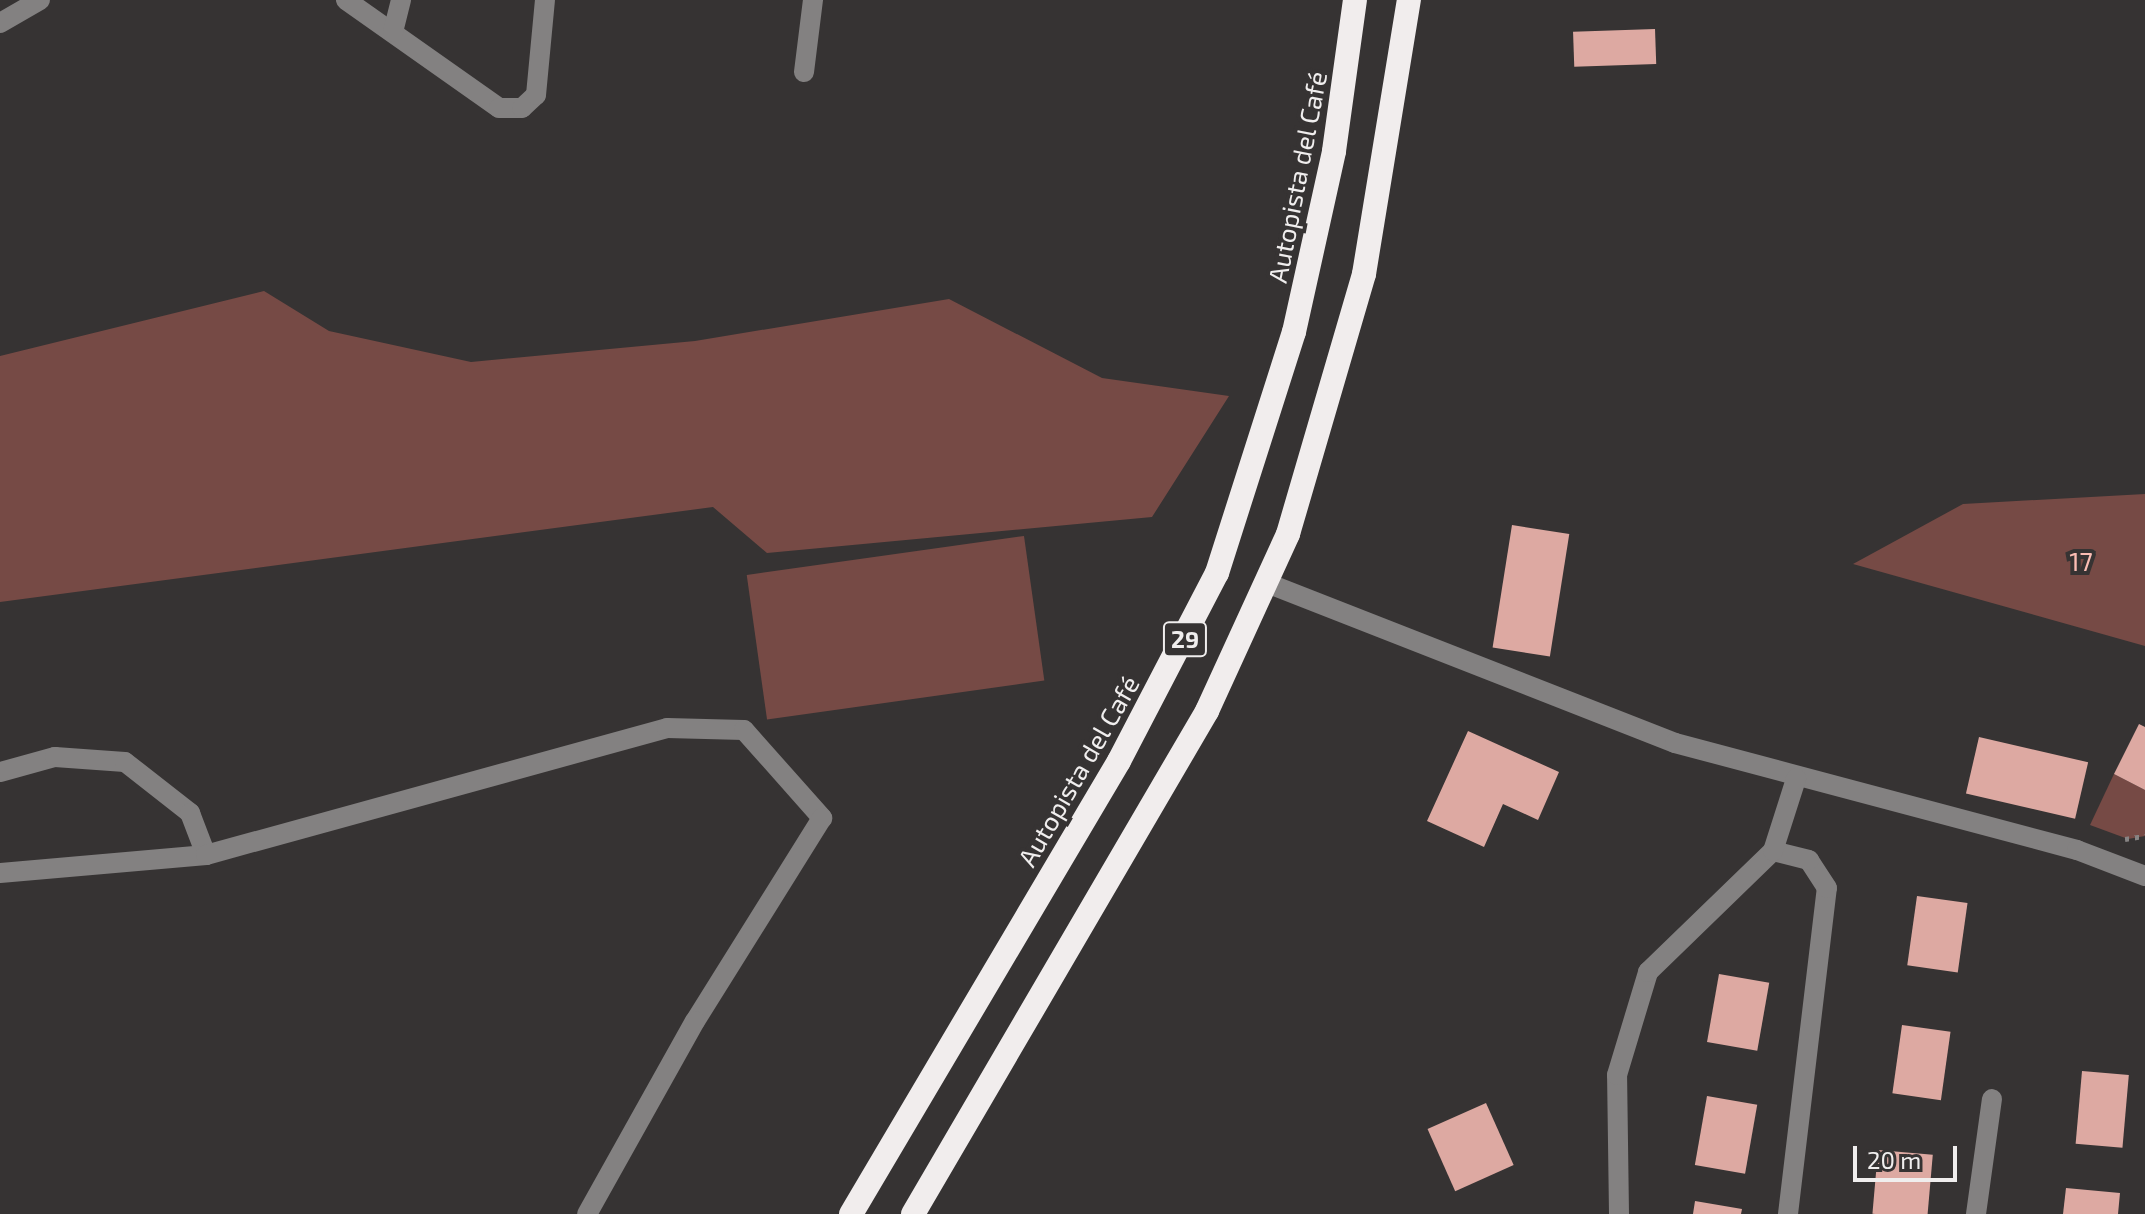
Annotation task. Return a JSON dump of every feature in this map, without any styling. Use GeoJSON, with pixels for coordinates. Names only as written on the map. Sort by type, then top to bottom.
{"type":"FeatureCollection","features":[{"type":"Feature","properties":{"kind":"highway","name":"Autopista del Café"},"geometry":{"type":"LineString","coordinates":[[851,1214],[1119,761],[1217,573],[1294,332],[1334,151],[1355,0]]}},
{"type":"Feature","properties":{"kind":"highway","name":"29"},"geometry":{"type":"LineString","coordinates":[[913,1214],[1207,711],[1267,583],[1308,475],[1364,274],[1409,0]]}},
{"type":"Feature","properties":{"kind":"street"},"geometry":{"type":"LineString","coordinates":[[0,23],[40,0]]}},
{"type":"Feature","properties":{"kind":"street"},"geometry":{"type":"LineString","coordinates":[[346,0],[499,108],[522,108],[541,75],[545,0]]}},
{"type":"Feature","properties":{"kind":"street"},"geometry":{"type":"LineString","coordinates":[[393,32],[401,0]]}},
{"type":"Feature","properties":{"kind":"street"},"geometry":{"type":"LineString","coordinates":[[804,72],[813,0]]}},
{"type":"Feature","properties":{"kind":"street"},"geometry":{"type":"LineString","coordinates":[[1267,583],[1537,693],[1796,779],[2077,850],[2145,876]]}},
{"type":"Feature","properties":{"kind":"street"},"geometry":{"type":"LineString","coordinates":[[0,873],[206,855],[667,728],[744,730],[822,818],[695,1021],[587,1214]]}},
{"type":"Feature","properties":{"kind":"street"},"geometry":{"type":"LineString","coordinates":[[0,772],[55,757],[125,762],[190,813],[206,855]]}},
{"type":"Feature","properties":{"kind":"street"},"geometry":{"type":"LineString","coordinates":[[1619,1214],[1617,1075],[1648,972],[1773,851],[1796,779]]}},
{"type":"Feature","properties":{"kind":"street"},"geometry":{"type":"LineString","coordinates":[[1773,851],[1809,860],[1827,888],[1788,1214]]}},
{"type":"Feature","properties":{"kind":"street"},"geometry":{"type":"LineString","coordinates":[[1976,1214],[1992,1099]]}},
{"type":"Feature","properties":{"kind":"green space"},"geometry":{"type":"Polygon","coordinates":[[[264,291],[329,331],[471,362],[695,341],[949,299],[1102,378],[1229,396],[1152,517],[767,553],[713,507],[0,602],[0,356],[264,291]]]}},
{"type":"Feature","properties":{"kind":"green space","name":"17"},"geometry":{"type":"Polygon","coordinates":[[[2145,494],[2145,646],[1853,564],[1963,504],[2145,494]]]}},
{"type":"Feature","properties":{"kind":"green space"},"geometry":{"type":"Polygon","coordinates":[[[1024,536],[1044,681],[767,720],[747,575],[1024,536]]]}},
{"type":"Feature","properties":{"kind":"green space"},"geometry":{"type":"Polygon","coordinates":[[[2114,774],[2145,790],[2145,836],[2128,839],[2090,825],[2114,774]]]}},
{"type":"Feature","properties":{"kind":"building"},"geometry":{"type":"Polygon","coordinates":[[[1655,29],[1656,64],[1574,67],[1573,32],[1655,29]]]}},
{"type":"Feature","properties":{"kind":"building"},"geometry":{"type":"Polygon","coordinates":[[[1512,525],[1569,534],[1550,657],[1493,647],[1512,525]]]}},
{"type":"Feature","properties":{"kind":"building"},"geometry":{"type":"Polygon","coordinates":[[[2139,724],[2145,727],[2145,790],[2114,774],[2139,724]]]}},
{"type":"Feature","properties":{"kind":"building"},"geometry":{"type":"Polygon","coordinates":[[[1468,731],[1559,772],[1538,820],[1503,804],[1484,847],[1427,821],[1468,731]]]}},
{"type":"Feature","properties":{"kind":"building"},"geometry":{"type":"Polygon","coordinates":[[[1979,737],[2088,762],[2075,819],[1966,794],[1979,737]]]}},
{"type":"Feature","properties":{"kind":"building"},"geometry":{"type":"Polygon","coordinates":[[[1917,896],[1968,903],[1958,972],[1907,965],[1917,896]]]}},
{"type":"Feature","properties":{"kind":"building"},"geometry":{"type":"Polygon","coordinates":[[[1719,974],[1769,983],[1757,1051],[1707,1042],[1719,974]]]}},
{"type":"Feature","properties":{"kind":"building"},"geometry":{"type":"Polygon","coordinates":[[[1902,1025],[1951,1032],[1941,1100],[1892,1093],[1902,1025]]]}},
{"type":"Feature","properties":{"kind":"building"},"geometry":{"type":"Polygon","coordinates":[[[2082,1071],[2129,1075],[2122,1148],[2076,1144],[2082,1071]]]}},
{"type":"Feature","properties":{"kind":"building"},"geometry":{"type":"Polygon","coordinates":[[[1707,1096],[1757,1105],[1745,1174],[1695,1165],[1707,1096]]]}},
{"type":"Feature","properties":{"kind":"building"},"geometry":{"type":"Polygon","coordinates":[[[1486,1103],[1514,1165],[1455,1191],[1428,1129],[1486,1103]]]}},
{"type":"Feature","properties":{"kind":"building"},"geometry":{"type":"Polygon","coordinates":[[[1878,1150],[1933,1155],[1928,1214],[1872,1214],[1878,1150]]]}},
{"type":"Feature","properties":{"kind":"building"},"geometry":{"type":"Polygon","coordinates":[[[2066,1188],[2120,1193],[2118,1214],[2063,1214],[2066,1188]]]}},
{"type":"Feature","properties":{"kind":"building"},"geometry":{"type":"Polygon","coordinates":[[[1695,1201],[1742,1209],[1741,1214],[1693,1214],[1695,1201]]]}}]}
